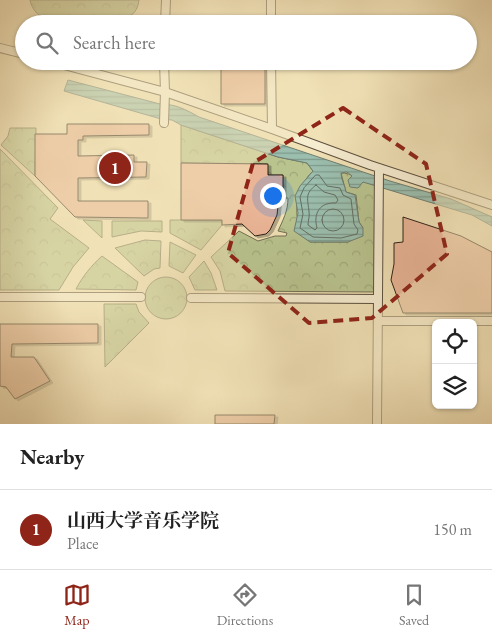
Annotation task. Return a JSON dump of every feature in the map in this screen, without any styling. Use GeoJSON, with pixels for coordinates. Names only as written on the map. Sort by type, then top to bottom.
{"type":"FeatureCollection","features":[{"type":"Feature","properties":{"kind":"lane"},"geometry":{"type":"LineString","coordinates":[[165,15],[166,0]]}},
{"type":"Feature","properties":{"kind":"lane"},"geometry":{"type":"LineString","coordinates":[[270,0],[271,15]]}},
{"type":"Feature","properties":{"kind":"lane"},"geometry":{"type":"LineString","coordinates":[[0,48],[15,52]]}},
{"type":"Feature","properties":{"kind":"lane"},"geometry":{"type":"LineString","coordinates":[[83,70],[165,92],[272,129],[379,171],[492,205]]}},
{"type":"Feature","properties":{"kind":"lane"},"geometry":{"type":"LineString","coordinates":[[164,70],[164,112]]}},
{"type":"Feature","properties":{"kind":"lane"},"geometry":{"type":"LineString","coordinates":[[271,70],[272,129]]}},
{"type":"Feature","properties":{"kind":"lane"},"geometry":{"type":"LineString","coordinates":[[378,424],[379,171]]}},
{"type":"Feature","properties":{"kind":"lane"},"geometry":{"type":"LineString","coordinates":[[0,296],[141,297]]}},
{"type":"Feature","properties":{"kind":"lane"},"geometry":{"type":"LineString","coordinates":[[191,298],[378,299]]}},
{"type":"Feature","properties":{"kind":"lane"},"geometry":{"type":"LineString","coordinates":[[378,321],[492,321]]}},
{"type":"Feature","properties":{"kind":"highlighted area"},"geometry":{"type":"Polygon","coordinates":[[[343,108],[426,164],[447,254],[372,318],[309,323],[228,253],[253,163],[343,108]]]}},
{"type":"Feature","properties":{"kind":"green space"},"geometry":{"type":"Polygon","coordinates":[[[30,0],[139,0],[131,15],[39,15],[30,0]]]}},
{"type":"Feature","properties":{"kind":"green space"},"geometry":{"type":"Polygon","coordinates":[[[181,125],[278,157],[307,163],[313,171],[307,178],[298,197],[297,216],[299,226],[310,242],[348,242],[363,228],[359,222],[356,195],[346,192],[341,173],[376,186],[376,292],[225,291],[220,271],[211,257],[239,231],[258,241],[275,236],[286,236],[287,233],[278,231],[288,203],[288,198],[283,198],[283,175],[268,175],[267,164],[181,163],[181,125]]]}},
{"type":"Feature","properties":{"kind":"green space"},"geometry":{"type":"Polygon","coordinates":[[[10,128],[36,128],[35,176],[1,145],[8,136],[10,128]]]}},
{"type":"Feature","properties":{"kind":"green space"},"geometry":{"type":"Polygon","coordinates":[[[0,149],[58,208],[50,219],[89,248],[73,267],[59,290],[0,290],[0,149]]]}},
{"type":"Feature","properties":{"kind":"green space"},"geometry":{"type":"Polygon","coordinates":[[[83,220],[102,221],[102,238],[83,220]]]}},
{"type":"Feature","properties":{"kind":"green space"},"geometry":{"type":"Polygon","coordinates":[[[170,220],[222,220],[222,225],[201,250],[170,233],[170,220]]]}},
{"type":"Feature","properties":{"kind":"green space"},"geometry":{"type":"Polygon","coordinates":[[[112,221],[162,221],[162,232],[141,231],[112,237],[112,221]]]}},
{"type":"Feature","properties":{"kind":"green space"},"geometry":{"type":"Polygon","coordinates":[[[145,240],[161,241],[160,268],[154,269],[144,276],[115,248],[145,240]]]}},
{"type":"Feature","properties":{"kind":"green space"},"geometry":{"type":"Polygon","coordinates":[[[170,242],[196,255],[183,273],[169,266],[170,242]]]}},
{"type":"Feature","properties":{"kind":"green space"},"geometry":{"type":"Polygon","coordinates":[[[102,256],[138,282],[136,290],[76,289],[88,271],[102,256]]]}},
{"type":"Feature","properties":{"kind":"green space"},"geometry":{"type":"Polygon","coordinates":[[[204,261],[217,290],[195,290],[189,277],[204,261]]]}},
{"type":"Feature","properties":{"kind":"green space"},"geometry":{"type":"Polygon","coordinates":[[[166,277],[181,283],[187,298],[181,313],[166,319],[151,313],[145,298],[151,283],[166,277]]]}},
{"type":"Feature","properties":{"kind":"green space"},"geometry":{"type":"Polygon","coordinates":[[[104,304],[136,304],[139,312],[149,323],[105,367],[104,304]]]}},
{"type":"Feature","properties":{"kind":"water"},"geometry":{"type":"Polygon","coordinates":[[[68,80],[160,104],[175,106],[199,117],[390,181],[451,199],[492,217],[492,226],[472,215],[363,182],[358,188],[350,187],[348,180],[352,176],[347,172],[341,173],[342,178],[346,192],[355,195],[359,222],[363,228],[363,236],[348,242],[310,242],[294,231],[298,213],[295,196],[300,186],[313,171],[307,163],[278,157],[181,125],[172,120],[161,119],[64,91],[68,80]]]}},
{"type":"Feature","properties":{"kind":"building"},"geometry":{"type":"Polygon","coordinates":[[[221,70],[265,70],[265,104],[221,104],[221,70]]]}},
{"type":"Feature","properties":{"kind":"building"},"geometry":{"type":"Polygon","coordinates":[[[67,124],[149,124],[149,135],[83,136],[83,140],[78,140],[78,156],[134,155],[134,162],[147,162],[146,177],[78,178],[78,201],[148,201],[148,218],[75,217],[35,176],[35,134],[67,134],[67,124]]]}},
{"type":"Feature","properties":{"kind":"building"},"geometry":{"type":"Polygon","coordinates":[[[181,163],[268,164],[268,175],[283,175],[283,198],[279,198],[277,215],[270,230],[266,234],[255,236],[242,224],[222,225],[222,220],[181,220],[181,163]]]}},
{"type":"Feature","properties":{"kind":"building"},"geometry":{"type":"Polygon","coordinates":[[[403,217],[461,236],[492,252],[492,313],[403,313],[391,280],[394,264],[394,243],[403,242],[403,217]]]}},
{"type":"Feature","properties":{"kind":"building"},"geometry":{"type":"Polygon","coordinates":[[[0,324],[98,324],[98,343],[12,344],[11,357],[34,357],[50,381],[15,399],[6,387],[0,386],[0,324]]]}},
{"type":"Feature","properties":{"kind":"building"},"geometry":{"type":"Polygon","coordinates":[[[215,415],[275,415],[274,424],[215,424],[215,415]]]}},
{"type":"Feature","properties":{"kind":"place","name":"山西大学音乐学院"},"geometry":{"type":"Point","coordinates":[115,168]}}]}
